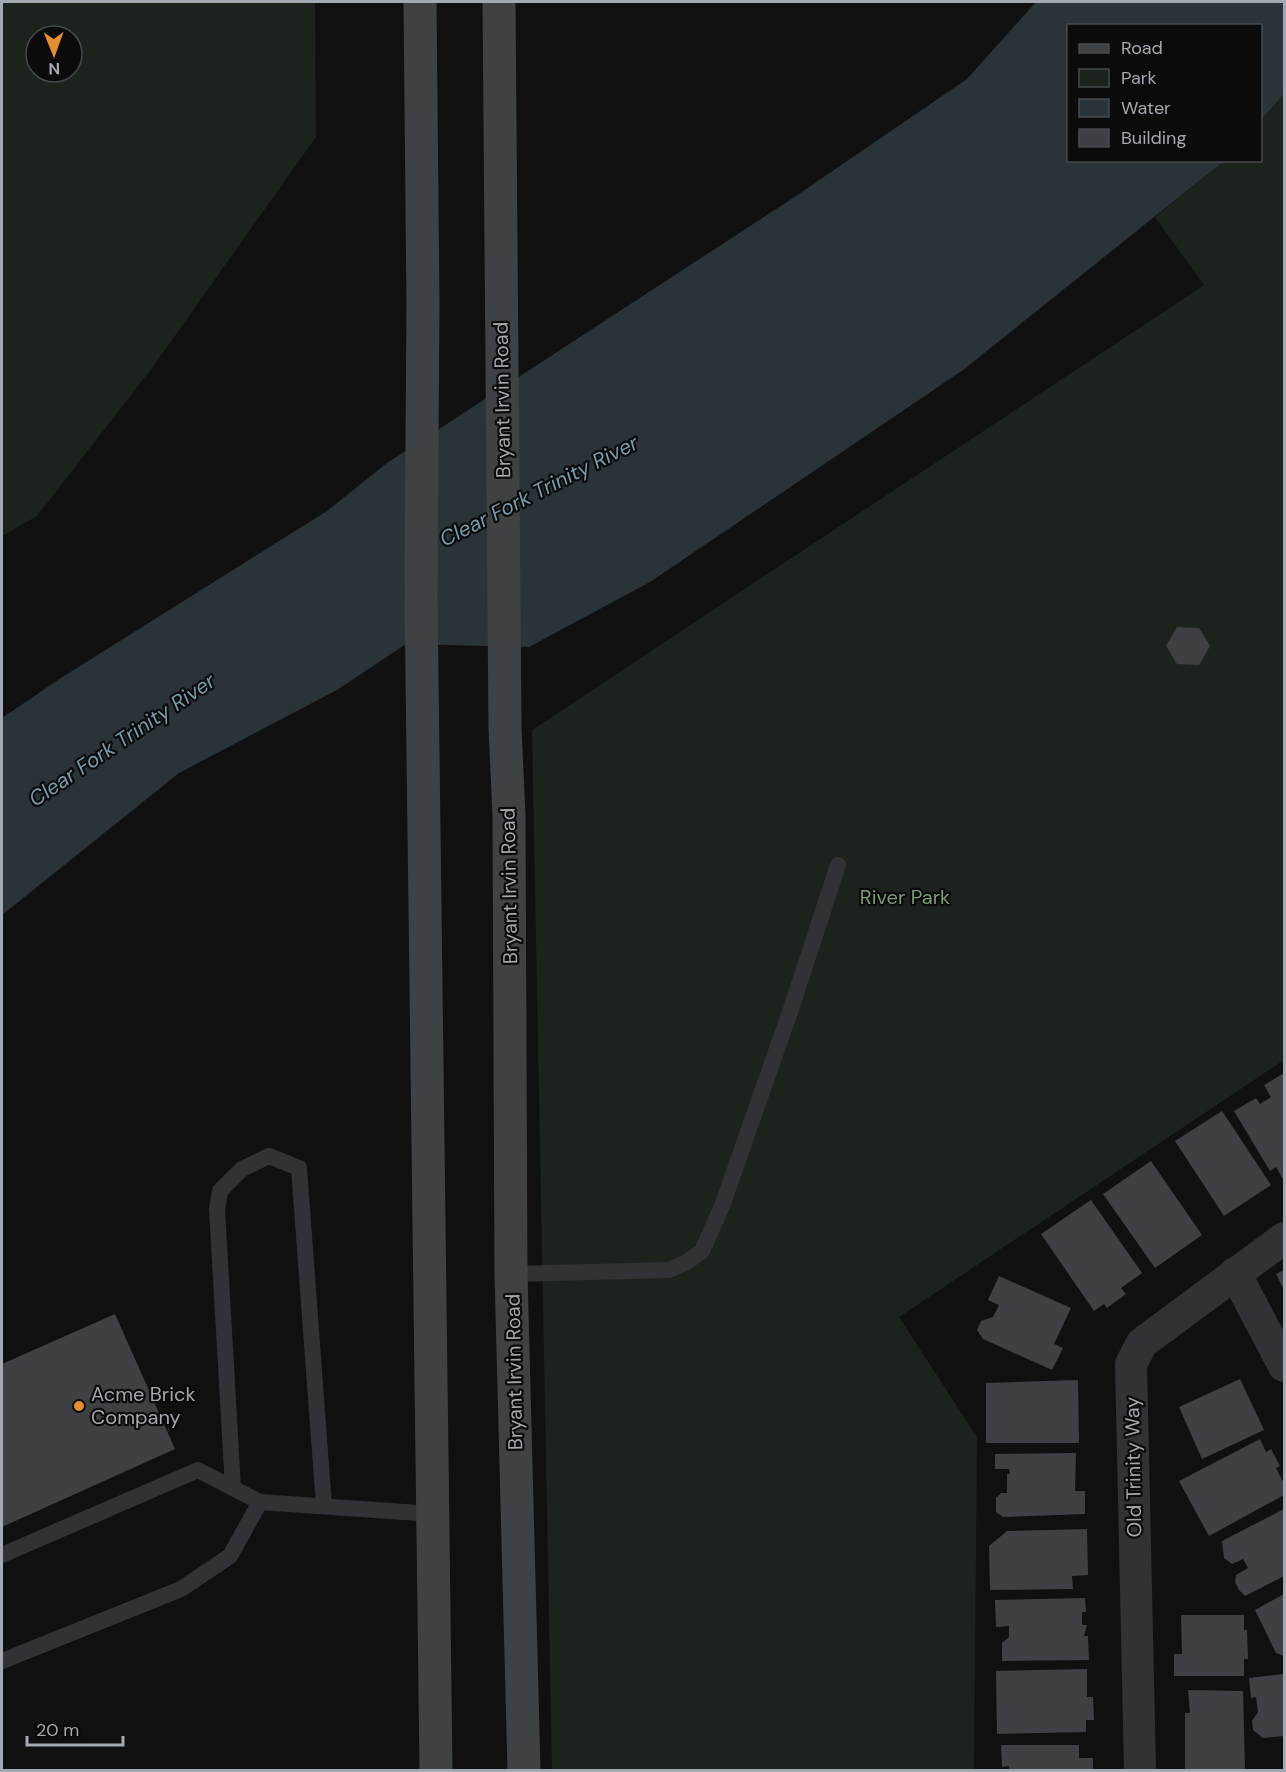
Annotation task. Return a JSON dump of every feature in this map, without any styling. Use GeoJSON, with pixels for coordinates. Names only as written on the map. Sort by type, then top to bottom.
{"type":"FeatureCollection","features":[{"type":"Feature","properties":{"kind":"main road"},"geometry":{"type":"LineString","coordinates":[[420,2],[423,303],[420,596],[436,1770]]}},
{"type":"Feature","properties":{"kind":"main road","name":"Bryant Irvin Road"},"geometry":{"type":"LineString","coordinates":[[498,2],[505,728],[509,816],[512,1274],[524,1770]]}},
{"type":"Feature","properties":{"kind":"street","name":"Old Trinity Way"},"geometry":{"type":"LineString","coordinates":[[1140,1770],[1131,1364],[1142,1344],[1284,1238]]}},
{"type":"Feature","properties":{"kind":"street"},"geometry":{"type":"LineString","coordinates":[[1235,1273],[1284,1366]]}},
{"type":"Feature","properties":{"kind":"lane"},"geometry":{"type":"LineString","coordinates":[[512,1274],[669,1270],[687,1262],[702,1251],[723,1206],[838,865]]}},
{"type":"Feature","properties":{"kind":"lane"},"geometry":{"type":"LineString","coordinates":[[233,1488],[217,1209],[220,1191],[242,1169],[269,1156],[299,1168],[324,1506]]}},
{"type":"Feature","properties":{"kind":"lane"},"geometry":{"type":"LineString","coordinates":[[2,1555],[198,1470],[260,1502],[433,1514]]}},
{"type":"Feature","properties":{"kind":"lane"},"geometry":{"type":"LineString","coordinates":[[2,1661],[181,1588],[230,1556],[260,1502]]}},
{"type":"Feature","properties":{"kind":"green space"},"geometry":{"type":"Polygon","coordinates":[[[2,2],[315,2],[316,137],[152,368],[37,516],[2,536],[2,2]]]}},
{"type":"Feature","properties":{"kind":"green space","name":"River Park"},"geometry":{"type":"Polygon","coordinates":[[[1284,94],[1284,1060],[899,1317],[977,1437],[974,1770],[552,1770],[532,730],[1204,285],[1155,217],[1223,162],[1262,162],[1262,119],[1284,94]]]}},
{"type":"Feature","properties":{"kind":"water","name":"Clear Fork Trinity River"},"geometry":{"type":"Polygon","coordinates":[[[1036,2],[1284,2],[1284,94],[1262,119],[1262,24],[1067,24],[1067,162],[1223,162],[963,370],[650,582],[529,647],[406,644],[337,690],[179,773],[2,915],[2,718],[61,678],[327,511],[387,463],[796,196],[967,79],[1036,2]]]}},
{"type":"Feature","properties":{"kind":"building"},"geometry":{"type":"Polygon","coordinates":[[[1177,627],[1199,628],[1210,646],[1199,665],[1177,664],[1166,646],[1177,627]]]}},
{"type":"Feature","properties":{"kind":"building"},"geometry":{"type":"Polygon","coordinates":[[[1284,1073],[1284,1181],[1276,1167],[1270,1171],[1234,1111],[1256,1098],[1260,1104],[1271,1097],[1264,1085],[1284,1073]]]}},
{"type":"Feature","properties":{"kind":"building"},"geometry":{"type":"Polygon","coordinates":[[[1222,1111],[1271,1185],[1224,1216],[1175,1141],[1222,1111]]]}},
{"type":"Feature","properties":{"kind":"building"},"geometry":{"type":"Polygon","coordinates":[[[1151,1161],[1202,1235],[1155,1268],[1103,1194],[1151,1161]]]}},
{"type":"Feature","properties":{"kind":"building"},"geometry":{"type":"Polygon","coordinates":[[[1091,1200],[1142,1273],[1121,1288],[1126,1294],[1107,1308],[1104,1304],[1094,1311],[1041,1234],[1091,1200]]]}},
{"type":"Feature","properties":{"kind":"building"},"geometry":{"type":"Polygon","coordinates":[[[1284,1270],[1284,1290],[1276,1274],[1284,1270]]]}},
{"type":"Feature","properties":{"kind":"building"},"geometry":{"type":"Polygon","coordinates":[[[999,1276],[1071,1308],[1054,1344],[1063,1348],[1052,1370],[983,1339],[977,1330],[981,1321],[993,1317],[999,1305],[988,1300],[999,1276]]]}},
{"type":"Feature","properties":{"kind":"building","name":"Acme Brick Company"},"geometry":{"type":"Polygon","coordinates":[[[115,1314],[175,1449],[2,1527],[2,1364],[115,1314]]]}},
{"type":"Feature","properties":{"kind":"building"},"geometry":{"type":"Polygon","coordinates":[[[1240,1379],[1264,1430],[1202,1459],[1179,1407],[1240,1379]]]}},
{"type":"Feature","properties":{"kind":"building"},"geometry":{"type":"Polygon","coordinates":[[[1078,1380],[1079,1443],[986,1443],[986,1383],[1078,1380]]]}},
{"type":"Feature","properties":{"kind":"building"},"geometry":{"type":"Polygon","coordinates":[[[1260,1439],[1266,1452],[1271,1449],[1280,1466],[1276,1468],[1284,1484],[1284,1495],[1209,1536],[1179,1481],[1260,1439]]]}},
{"type":"Feature","properties":{"kind":"building"},"geometry":{"type":"Polygon","coordinates":[[[1076,1453],[1075,1491],[1085,1491],[1085,1514],[1003,1517],[996,1512],[996,1498],[1001,1493],[1007,1493],[1007,1474],[1010,1474],[1009,1469],[995,1469],[995,1454],[1076,1453]]]}},
{"type":"Feature","properties":{"kind":"building"},"geometry":{"type":"Polygon","coordinates":[[[1284,1509],[1284,1576],[1245,1596],[1235,1582],[1236,1575],[1248,1568],[1243,1559],[1232,1564],[1224,1558],[1222,1541],[1284,1509]]]}},
{"type":"Feature","properties":{"kind":"building"},"geometry":{"type":"Polygon","coordinates":[[[1087,1529],[1088,1575],[1072,1576],[1073,1589],[990,1590],[989,1546],[1007,1531],[1087,1529]]]}},
{"type":"Feature","properties":{"kind":"building"},"geometry":{"type":"Polygon","coordinates":[[[1284,1594],[1284,1656],[1276,1653],[1255,1610],[1284,1594]]]}},
{"type":"Feature","properties":{"kind":"building"},"geometry":{"type":"Polygon","coordinates":[[[1085,1598],[1086,1612],[1082,1612],[1082,1625],[1087,1625],[1084,1636],[1088,1636],[1089,1660],[1002,1661],[1002,1643],[1009,1637],[1009,1626],[996,1627],[995,1600],[1085,1598]]]}},
{"type":"Feature","properties":{"kind":"building"},"geometry":{"type":"Polygon","coordinates":[[[1181,1615],[1244,1615],[1248,1659],[1244,1659],[1244,1676],[1174,1676],[1174,1654],[1182,1654],[1181,1615]]]}},
{"type":"Feature","properties":{"kind":"building"},"geometry":{"type":"Polygon","coordinates":[[[1087,1669],[1087,1697],[1093,1697],[1094,1720],[1086,1720],[1086,1732],[997,1734],[996,1671],[1087,1669]]]}},
{"type":"Feature","properties":{"kind":"building"},"geometry":{"type":"Polygon","coordinates":[[[1284,1674],[1284,1736],[1263,1738],[1253,1730],[1252,1721],[1258,1712],[1256,1697],[1251,1698],[1249,1678],[1284,1674]]]}},
{"type":"Feature","properties":{"kind":"building"},"geometry":{"type":"Polygon","coordinates":[[[1188,1690],[1243,1691],[1245,1770],[1185,1770],[1185,1713],[1190,1713],[1188,1690]]]}},
{"type":"Feature","properties":{"kind":"building"},"geometry":{"type":"Polygon","coordinates":[[[1001,1745],[1079,1745],[1079,1758],[1093,1758],[1093,1770],[1009,1770],[1009,1766],[1002,1767],[1001,1745]]]}},
{"type":"Feature","properties":{"kind":"place","name":"Acme Brick Company"},"geometry":{"type":"Point","coordinates":[79,1406]}}]}
